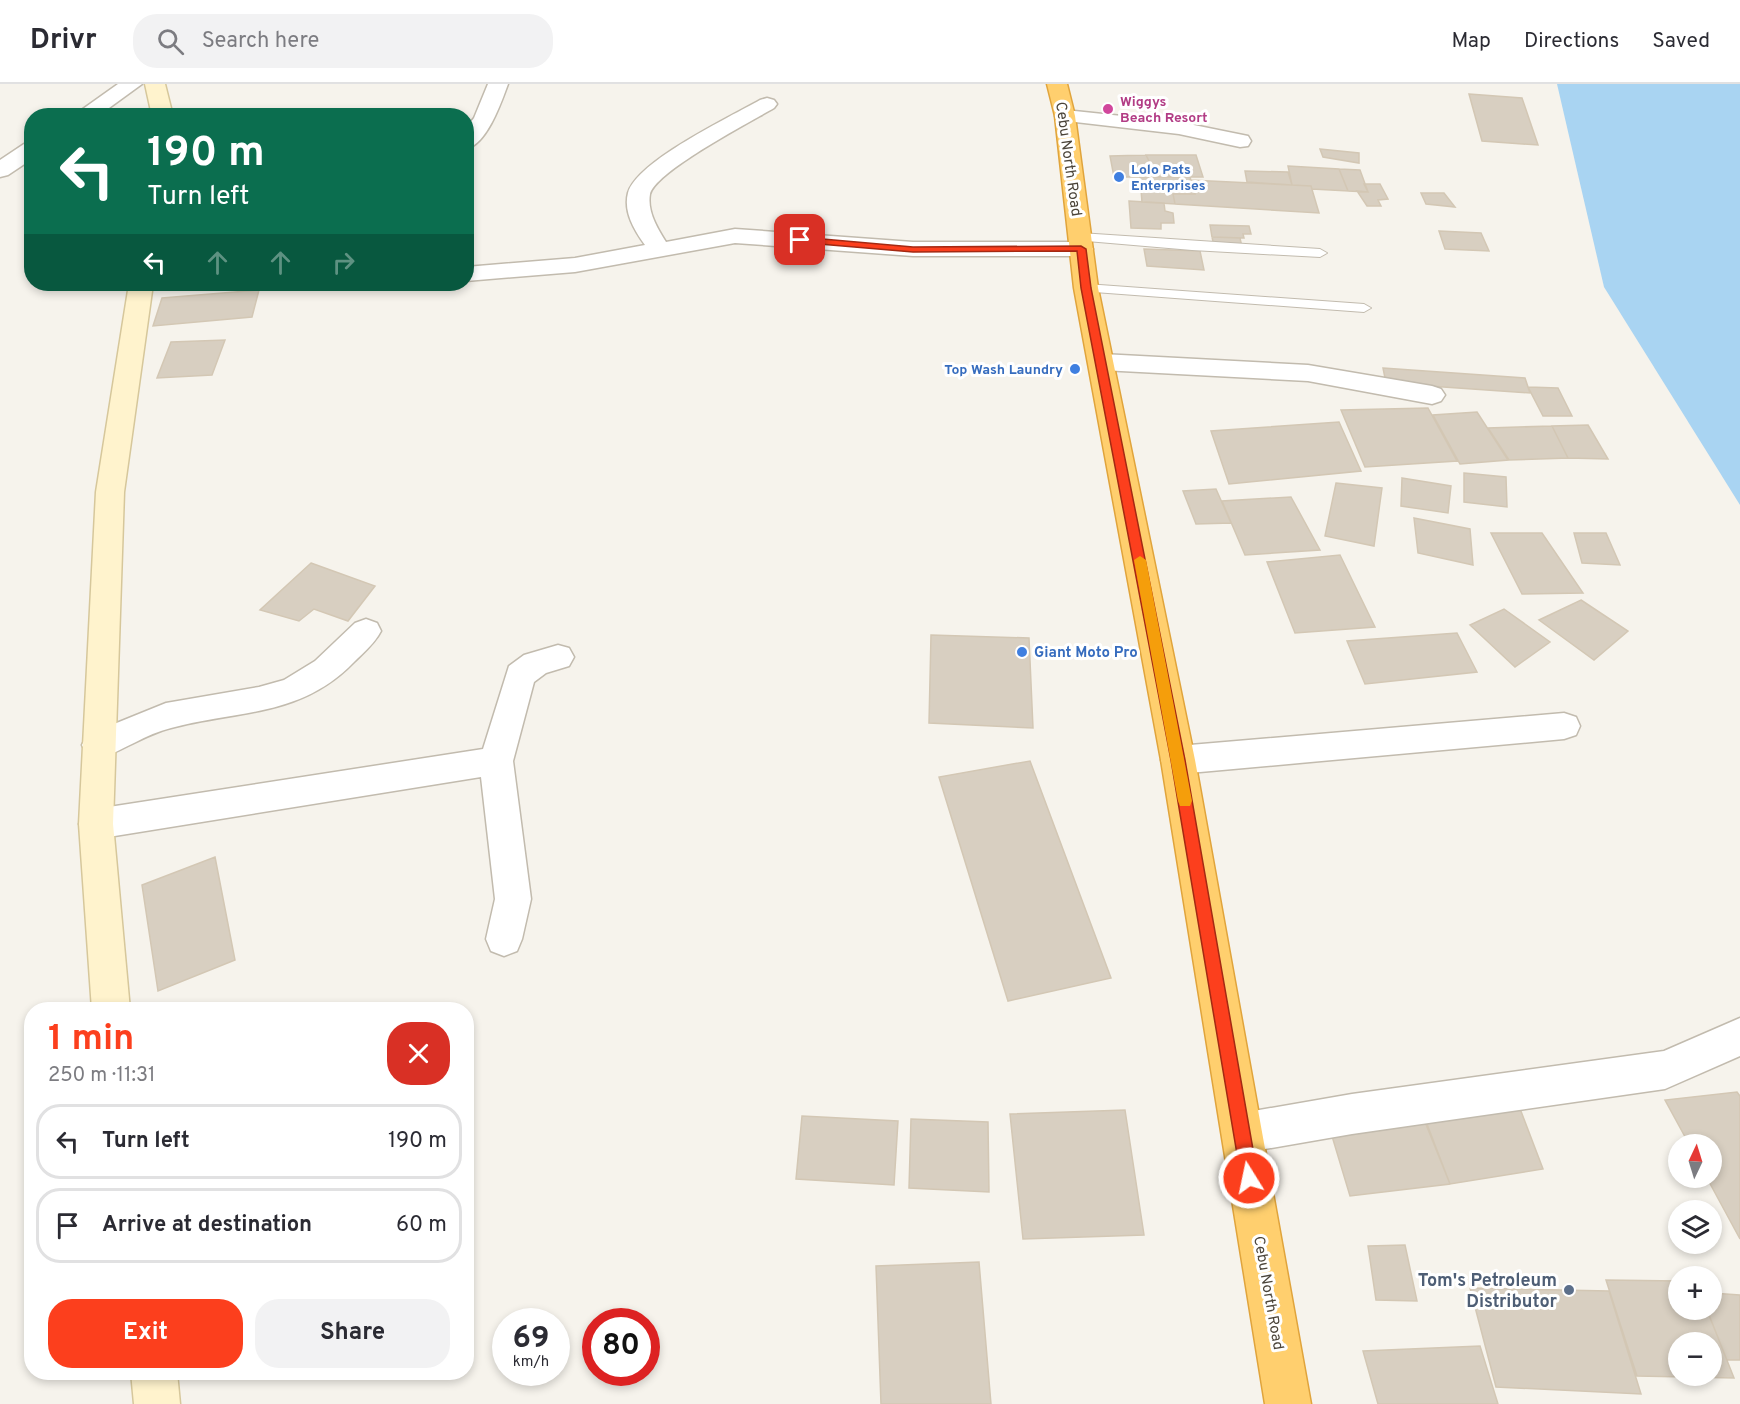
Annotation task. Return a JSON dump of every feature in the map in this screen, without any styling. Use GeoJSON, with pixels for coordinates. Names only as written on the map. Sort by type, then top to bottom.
{"type":"FeatureCollection","features":[{"type":"Feature","properties":{"kind":"highway","name":"Cebu North Road"},"geometry":{"type":"LineString","coordinates":[[1058,84],[1065,116],[1086,288],[1178,760],[1288,1404]]}},
{"type":"Feature","properties":{"kind":"street"},"geometry":{"type":"LineString","coordinates":[[95,108],[132,84]]}},
{"type":"Feature","properties":{"kind":"street"},"geometry":{"type":"LineString","coordinates":[[155,84],[161,108]]}},
{"type":"Feature","properties":{"kind":"street"},"geometry":{"type":"LineString","coordinates":[[474,132],[484,119],[498,84]]}},
{"type":"Feature","properties":{"kind":"street"},"geometry":{"type":"LineString","coordinates":[[659,249],[645,230],[639,205],[642,186],[657,170],[767,104]]}},
{"type":"Feature","properties":{"kind":"street"},"geometry":{"type":"LineString","coordinates":[[1065,116],[1179,128],[1240,141]]}},
{"type":"Feature","properties":{"kind":"street"},"geometry":{"type":"LineString","coordinates":[[0,170],[24,154]]}},
{"type":"Feature","properties":{"kind":"street"},"geometry":{"type":"LineString","coordinates":[[474,273],[574,265],[735,236],[913,249],[1080,243]]}},
{"type":"Feature","properties":{"kind":"street"},"geometry":{"type":"LineString","coordinates":[[110,1002],[96,824],[99,746],[110,492],[140,291]]}},
{"type":"Feature","properties":{"kind":"street"},"geometry":{"type":"LineString","coordinates":[[1102,362],[1308,374],[1432,395]]}},
{"type":"Feature","properties":{"kind":"street"},"geometry":{"type":"LineString","coordinates":[[99,746],[165,716],[280,693],[312,681],[366,631]]}},
{"type":"Feature","properties":{"kind":"street"},"geometry":{"type":"LineString","coordinates":[[504,939],[513,899],[496,761],[520,675],[535,664],[558,657]]}},
{"type":"Feature","properties":{"kind":"street"},"geometry":{"type":"LineString","coordinates":[[1178,760],[1564,726]]}},
{"type":"Feature","properties":{"kind":"street"},"geometry":{"type":"LineString","coordinates":[[96,824],[496,761]]}},
{"type":"Feature","properties":{"kind":"street"},"geometry":{"type":"LineString","coordinates":[[1242,1133],[1352,1114],[1665,1070],[1740,1037]]}},
{"type":"Feature","properties":{"kind":"street"},"geometry":{"type":"LineString","coordinates":[[155,1380],[157,1404]]}},
{"type":"Feature","properties":{"kind":"lane"},"geometry":{"type":"LineString","coordinates":[[1080,243],[1320,253]]}},
{"type":"Feature","properties":{"kind":"lane"},"geometry":{"type":"LineString","coordinates":[[1086,288],[1364,308]]}},
{"type":"Feature","properties":{"kind":"water"},"geometry":{"type":"Polygon","coordinates":[[[1557,84],[1740,84],[1740,505],[1604,287],[1557,84]]]}},
{"type":"Feature","properties":{"kind":"building"},"geometry":{"type":"Polygon","coordinates":[[[1469,94],[1522,98],[1538,145],[1482,141],[1469,94]]]}},
{"type":"Feature","properties":{"kind":"building"},"geometry":{"type":"Polygon","coordinates":[[[1320,149],[1359,153],[1359,163],[1323,157],[1320,149]]]}},
{"type":"Feature","properties":{"kind":"building"},"geometry":{"type":"Polygon","coordinates":[[[1146,155],[1196,155],[1203,177],[1157,177],[1146,155]]]}},
{"type":"Feature","properties":{"kind":"building"},"geometry":{"type":"Polygon","coordinates":[[[1146,155],[1157,177],[1114,177],[1110,156],[1146,155]]]}},
{"type":"Feature","properties":{"kind":"building"},"geometry":{"type":"Polygon","coordinates":[[[1288,166],[1339,169],[1348,191],[1312,189],[1311,186],[1292,185],[1288,166]]]}},
{"type":"Feature","properties":{"kind":"building"},"geometry":{"type":"Polygon","coordinates":[[[1339,169],[1360,170],[1368,192],[1348,191],[1339,169]]]}},
{"type":"Feature","properties":{"kind":"building"},"geometry":{"type":"Polygon","coordinates":[[[1245,171],[1288,172],[1292,185],[1247,182],[1245,171]]]}},
{"type":"Feature","properties":{"kind":"building"},"geometry":{"type":"Polygon","coordinates":[[[1140,177],[1190,177],[1195,194],[1173,194],[1175,204],[1142,202],[1140,177]]]}},
{"type":"Feature","properties":{"kind":"building"},"geometry":{"type":"Polygon","coordinates":[[[1190,180],[1311,186],[1319,213],[1175,204],[1173,194],[1195,194],[1190,180]]]}},
{"type":"Feature","properties":{"kind":"building"},"geometry":{"type":"Polygon","coordinates":[[[1364,184],[1380,184],[1388,199],[1378,200],[1381,206],[1367,206],[1357,191],[1368,192],[1364,184]]]}},
{"type":"Feature","properties":{"kind":"building"},"geometry":{"type":"Polygon","coordinates":[[[1421,193],[1444,193],[1455,207],[1426,204],[1421,193]]]}},
{"type":"Feature","properties":{"kind":"building"},"geometry":{"type":"Polygon","coordinates":[[[1129,201],[1164,203],[1165,211],[1173,213],[1174,223],[1161,223],[1161,229],[1131,228],[1129,201]]]}},
{"type":"Feature","properties":{"kind":"building"},"geometry":{"type":"Polygon","coordinates":[[[1210,225],[1249,226],[1251,234],[1243,234],[1244,238],[1212,237],[1210,225]]]}},
{"type":"Feature","properties":{"kind":"building"},"geometry":{"type":"Polygon","coordinates":[[[1439,231],[1481,233],[1489,251],[1445,249],[1439,231]]]}},
{"type":"Feature","properties":{"kind":"building"},"geometry":{"type":"Polygon","coordinates":[[[1212,237],[1240,238],[1242,247],[1214,246],[1212,237]]]}},
{"type":"Feature","properties":{"kind":"building"},"geometry":{"type":"Polygon","coordinates":[[[1144,249],[1200,251],[1204,270],[1147,266],[1144,249]]]}},
{"type":"Feature","properties":{"kind":"building"},"geometry":{"type":"Polygon","coordinates":[[[259,291],[252,317],[153,326],[162,298],[259,291]]]}},
{"type":"Feature","properties":{"kind":"building"},"geometry":{"type":"Polygon","coordinates":[[[225,340],[212,375],[157,378],[171,342],[225,340]]]}},
{"type":"Feature","properties":{"kind":"building"},"geometry":{"type":"Polygon","coordinates":[[[1383,368],[1525,378],[1530,393],[1386,383],[1383,368]]]}},
{"type":"Feature","properties":{"kind":"building"},"geometry":{"type":"Polygon","coordinates":[[[1528,387],[1558,388],[1572,416],[1543,416],[1528,387]]]}},
{"type":"Feature","properties":{"kind":"building"},"geometry":{"type":"Polygon","coordinates":[[[1428,408],[1457,461],[1365,467],[1341,410],[1428,408]]]}},
{"type":"Feature","properties":{"kind":"building"},"geometry":{"type":"Polygon","coordinates":[[[1477,412],[1508,460],[1460,464],[1433,415],[1477,412]]]}},
{"type":"Feature","properties":{"kind":"building"},"geometry":{"type":"Polygon","coordinates":[[[1339,422],[1361,471],[1229,484],[1211,431],[1339,422]]]}},
{"type":"Feature","properties":{"kind":"building"},"geometry":{"type":"Polygon","coordinates":[[[1588,425],[1608,459],[1568,458],[1552,426],[1588,425]]]}},
{"type":"Feature","properties":{"kind":"building"},"geometry":{"type":"Polygon","coordinates":[[[1552,426],[1568,458],[1509,460],[1488,428],[1552,426]]]}},
{"type":"Feature","properties":{"kind":"building"},"geometry":{"type":"Polygon","coordinates":[[[1464,473],[1506,477],[1507,507],[1464,502],[1464,473]]]}},
{"type":"Feature","properties":{"kind":"building"},"geometry":{"type":"Polygon","coordinates":[[[1402,478],[1451,486],[1448,513],[1401,506],[1402,478]]]}},
{"type":"Feature","properties":{"kind":"building"},"geometry":{"type":"Polygon","coordinates":[[[1336,483],[1382,488],[1374,546],[1325,536],[1336,483]]]}},
{"type":"Feature","properties":{"kind":"building"},"geometry":{"type":"Polygon","coordinates":[[[1216,489],[1231,523],[1196,524],[1183,491],[1216,489]]]}},
{"type":"Feature","properties":{"kind":"building"},"geometry":{"type":"Polygon","coordinates":[[[1291,497],[1320,550],[1245,555],[1222,501],[1291,497]]]}},
{"type":"Feature","properties":{"kind":"building"},"geometry":{"type":"Polygon","coordinates":[[[1414,518],[1470,529],[1473,565],[1418,553],[1414,518]]]}},
{"type":"Feature","properties":{"kind":"building"},"geometry":{"type":"Polygon","coordinates":[[[1491,533],[1542,533],[1583,593],[1522,594],[1491,533]]]}},
{"type":"Feature","properties":{"kind":"building"},"geometry":{"type":"Polygon","coordinates":[[[1574,533],[1606,533],[1620,565],[1582,563],[1574,533]]]}},
{"type":"Feature","properties":{"kind":"building"},"geometry":{"type":"Polygon","coordinates":[[[1340,555],[1375,627],[1295,633],[1267,562],[1340,555]]]}},
{"type":"Feature","properties":{"kind":"building"},"geometry":{"type":"Polygon","coordinates":[[[311,563],[375,586],[348,621],[314,609],[299,621],[260,610],[311,563]]]}},
{"type":"Feature","properties":{"kind":"building"},"geometry":{"type":"Polygon","coordinates":[[[1581,600],[1628,631],[1594,660],[1539,620],[1581,600]]]}},
{"type":"Feature","properties":{"kind":"building"},"geometry":{"type":"Polygon","coordinates":[[[1504,609],[1550,642],[1515,667],[1470,625],[1504,609]]]}},
{"type":"Feature","properties":{"kind":"building"},"geometry":{"type":"Polygon","coordinates":[[[1457,633],[1477,672],[1365,684],[1347,641],[1457,633]]]}},
{"type":"Feature","properties":{"kind":"building"},"geometry":{"type":"Polygon","coordinates":[[[931,635],[1029,638],[1033,728],[929,723],[931,635]]]}},
{"type":"Feature","properties":{"kind":"building"},"geometry":{"type":"Polygon","coordinates":[[[1030,761],[1111,978],[1008,1001],[939,777],[1030,761]]]}},
{"type":"Feature","properties":{"kind":"building"},"geometry":{"type":"Polygon","coordinates":[[[215,857],[235,960],[158,991],[142,885],[215,857]]]}},
{"type":"Feature","properties":{"kind":"building"},"geometry":{"type":"Polygon","coordinates":[[[1737,1092],[1740,1096],[1740,1239],[1722,1206],[1722,1200],[1719,1200],[1712,1188],[1722,1188],[1722,1134],[1684,1134],[1665,1100],[1737,1092]]]}},
{"type":"Feature","properties":{"kind":"building"},"geometry":{"type":"Polygon","coordinates":[[[1519,1106],[1543,1169],[1450,1184],[1422,1111],[1519,1106]]]}},
{"type":"Feature","properties":{"kind":"building"},"geometry":{"type":"Polygon","coordinates":[[[1125,1110],[1144,1235],[1023,1239],[1010,1114],[1125,1110]]]}},
{"type":"Feature","properties":{"kind":"building"},"geometry":{"type":"Polygon","coordinates":[[[802,1116],[898,1121],[894,1185],[796,1179],[802,1116]]]}},
{"type":"Feature","properties":{"kind":"building"},"geometry":{"type":"Polygon","coordinates":[[[911,1119],[988,1122],[989,1192],[909,1188],[911,1119]]]}},
{"type":"Feature","properties":{"kind":"building"},"geometry":{"type":"Polygon","coordinates":[[[1425,1122],[1450,1184],[1350,1196],[1332,1136],[1425,1122]]]}},
{"type":"Feature","properties":{"kind":"building"},"geometry":{"type":"Polygon","coordinates":[[[1405,1245],[1417,1301],[1376,1300],[1368,1246],[1405,1245]]]}},
{"type":"Feature","properties":{"kind":"building"},"geometry":{"type":"Polygon","coordinates":[[[979,1262],[991,1404],[881,1404],[876,1266],[979,1262]]]}},
{"type":"Feature","properties":{"kind":"building"},"geometry":{"type":"Polygon","coordinates":[[[1606,1280],[1668,1281],[1668,1320],[1711,1320],[1716,1332],[1668,1332],[1668,1377],[1637,1376],[1606,1280]]]}},
{"type":"Feature","properties":{"kind":"building"},"geometry":{"type":"Polygon","coordinates":[[[1470,1288],[1609,1291],[1641,1394],[1496,1387],[1470,1288]]]}},
{"type":"Feature","properties":{"kind":"building"},"geometry":{"type":"Polygon","coordinates":[[[1722,1294],[1740,1295],[1740,1360],[1727,1360],[1722,1348],[1722,1332],[1716,1332],[1711,1320],[1722,1320],[1722,1294]]]}},
{"type":"Feature","properties":{"kind":"building"},"geometry":{"type":"Polygon","coordinates":[[[1480,1346],[1498,1404],[1378,1404],[1363,1351],[1480,1346]]]}},
{"type":"Feature","properties":{"kind":"building"},"geometry":{"type":"Polygon","coordinates":[[[1722,1348],[1734,1378],[1722,1378],[1722,1348]]]}},
{"type":"Feature","properties":{"kind":"slow traffic"},"geometry":{"type":"LineString","coordinates":[[1140,560],[1185,801]]}},
{"type":"Feature","properties":{"kind":"place","name":"Wiggys Beach Resort"},"geometry":{"type":"Point","coordinates":[1108,109]}},
{"type":"Feature","properties":{"kind":"place","name":"Lolo Pats Enterprises"},"geometry":{"type":"Point","coordinates":[1119,177]}},
{"type":"Feature","properties":{"kind":"place","name":"Top Wash Laundry"},"geometry":{"type":"Point","coordinates":[1075,369]}},
{"type":"Feature","properties":{"kind":"place","name":"Giant Moto Pro"},"geometry":{"type":"Point","coordinates":[1022,652]}},
{"type":"Feature","properties":{"kind":"place","name":"Tom's Petroleum Distributor"},"geometry":{"type":"Point","coordinates":[1569,1290]}},
{"type":"Feature","properties":{"kind":"route"},"geometry":{"type":"LineString","coordinates":[[800,240],[913,249],[1081,249],[1086,288],[1178,760],[1249,1178]]}}]}
